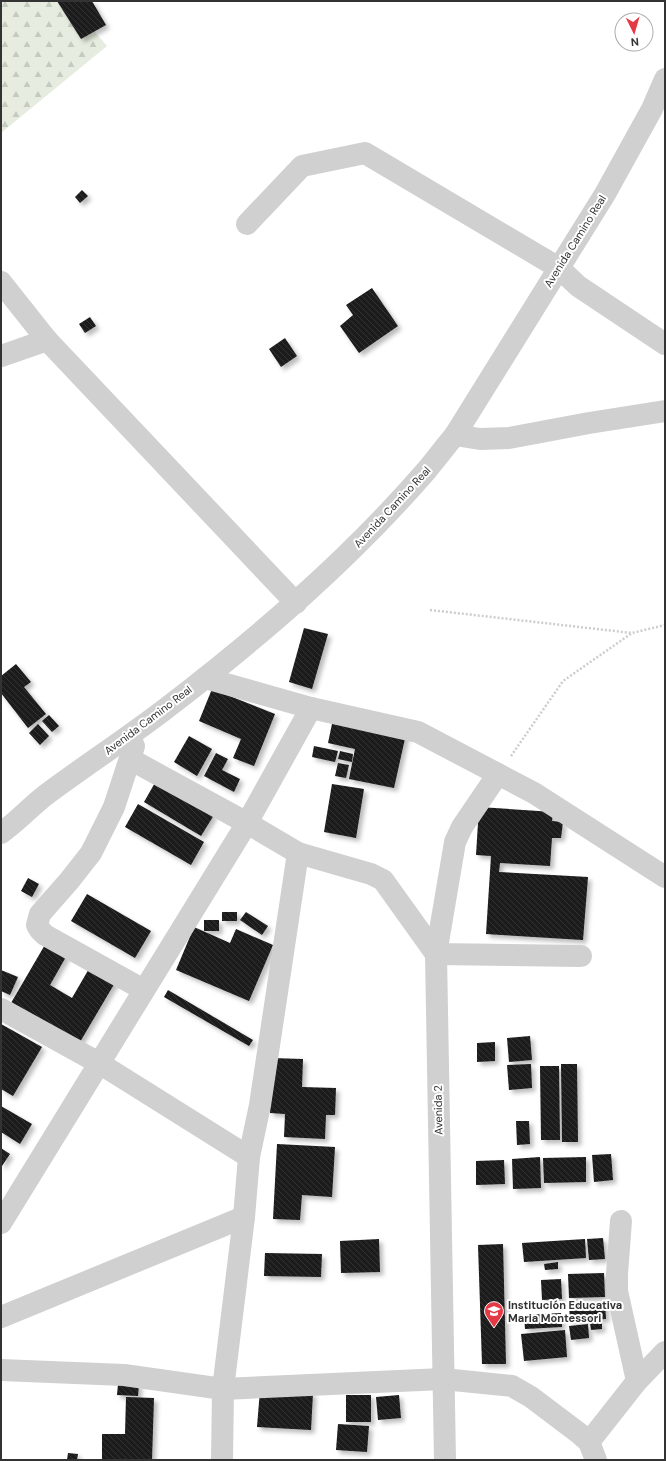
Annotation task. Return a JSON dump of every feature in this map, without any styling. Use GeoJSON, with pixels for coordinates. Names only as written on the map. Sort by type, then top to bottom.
{"type":"FeatureCollection","features":[{"type":"Feature","properties":{"kind":"street","name":"Avenida Camino Real"},"geometry":{"type":"LineString","coordinates":[[1,833],[46,794],[163,711],[238,652],[296,603],[394,507],[428,469],[455,435],[605,194],[652,109],[665,79]]}},
{"type":"Feature","properties":{"kind":"street"},"geometry":{"type":"LineString","coordinates":[[247,224],[302,166],[364,153],[559,268],[578,286],[665,344]]}},
{"type":"Feature","properties":{"kind":"street"},"geometry":{"type":"LineString","coordinates":[[1,282],[47,340],[296,603]]}},
{"type":"Feature","properties":{"kind":"street"},"geometry":{"type":"LineString","coordinates":[[1,356],[47,340]]}},
{"type":"Feature","properties":{"kind":"street"},"geometry":{"type":"LineString","coordinates":[[455,435],[480,439],[509,438],[665,411]]}},
{"type":"Feature","properties":{"kind":"street"},"geometry":{"type":"LineString","coordinates":[[205,678],[311,708],[418,732],[534,793],[665,877]]}},
{"type":"Feature","properties":{"kind":"street"},"geometry":{"type":"LineString","coordinates":[[1,1223],[247,823],[311,708]]}},
{"type":"Feature","properties":{"kind":"street"},"geometry":{"type":"LineString","coordinates":[[141,726],[114,807],[91,853],[40,914],[37,925],[45,934],[144,990]]}},
{"type":"Feature","properties":{"kind":"street"},"geometry":{"type":"LineString","coordinates":[[130,760],[247,823],[298,853],[371,874],[383,880],[436,954],[581,956]]}},
{"type":"Feature","properties":{"kind":"street","name":"Avenida 2"},"geometry":{"type":"LineString","coordinates":[[445,1460],[436,954],[456,842],[462,827],[498,774]]}},
{"type":"Feature","properties":{"kind":"street"},"geometry":{"type":"LineString","coordinates":[[222,1460],[223,1389],[244,1217],[249,1157],[260,1105],[298,853]]}},
{"type":"Feature","properties":{"kind":"street"},"geometry":{"type":"LineString","coordinates":[[1,1009],[99,1063],[249,1157]]}},
{"type":"Feature","properties":{"kind":"street"},"geometry":{"type":"LineString","coordinates":[[1,1317],[244,1217]]}},
{"type":"Feature","properties":{"kind":"street"},"geometry":{"type":"LineString","coordinates":[[622,1221],[617,1274],[617,1291],[637,1381]]}},
{"type":"Feature","properties":{"kind":"street"},"geometry":{"type":"LineString","coordinates":[[1,1370],[124,1375],[223,1389],[443,1378],[512,1386],[531,1397],[580,1434],[592,1451],[637,1381],[665,1352]]}},
{"type":"Feature","properties":{"kind":"path"},"geometry":{"type":"LineString","coordinates":[[430,610],[632,632],[665,625]]}},
{"type":"Feature","properties":{"kind":"path"},"geometry":{"type":"LineString","coordinates":[[498,774],[563,681],[632,632]]}},
{"type":"Feature","properties":{"kind":"green space"},"geometry":{"type":"Polygon","coordinates":[[[1,1],[68,1],[107,46],[1,133],[1,1]]]}},
{"type":"Feature","properties":{"kind":"building"},"geometry":{"type":"Polygon","coordinates":[[[57,1],[92,1],[106,25],[81,39],[57,1]]]}},
{"type":"Feature","properties":{"kind":"building"},"geometry":{"type":"Polygon","coordinates":[[[82,190],[88,196],[80,203],[75,197],[82,190]]]}},
{"type":"Feature","properties":{"kind":"building"},"geometry":{"type":"Polygon","coordinates":[[[372,288],[398,326],[359,353],[340,326],[353,315],[346,305],[372,288]]]}},
{"type":"Feature","properties":{"kind":"building"},"geometry":{"type":"Polygon","coordinates":[[[90,317],[96,326],[85,333],[79,324],[90,317]]]}},
{"type":"Feature","properties":{"kind":"building"},"geometry":{"type":"Polygon","coordinates":[[[285,338],[297,356],[281,367],[269,349],[285,338]]]}},
{"type":"Feature","properties":{"kind":"building"},"geometry":{"type":"Polygon","coordinates":[[[304,628],[328,634],[312,689],[289,682],[304,628]]]}},
{"type":"Feature","properties":{"kind":"building"},"geometry":{"type":"Polygon","coordinates":[[[16,664],[31,682],[24,687],[46,714],[28,728],[1,693],[1,676],[16,664]]]}},
{"type":"Feature","properties":{"kind":"building"},"geometry":{"type":"Polygon","coordinates":[[[212,689],[275,714],[254,766],[233,758],[241,739],[199,721],[212,689]]]}},
{"type":"Feature","properties":{"kind":"building"},"geometry":{"type":"Polygon","coordinates":[[[49,715],[59,726],[52,732],[42,721],[49,715]]]}},
{"type":"Feature","properties":{"kind":"building"},"geometry":{"type":"Polygon","coordinates":[[[333,719],[406,734],[394,788],[349,779],[355,749],[328,743],[333,719]]]}},
{"type":"Feature","properties":{"kind":"building"},"geometry":{"type":"Polygon","coordinates":[[[38,724],[49,736],[40,745],[29,733],[38,724]]]}},
{"type":"Feature","properties":{"kind":"building"},"geometry":{"type":"Polygon","coordinates":[[[189,736],[212,749],[197,776],[174,762],[189,736]]]}},
{"type":"Feature","properties":{"kind":"building"},"geometry":{"type":"Polygon","coordinates":[[[314,746],[338,751],[335,762],[312,757],[314,746]]]}},
{"type":"Feature","properties":{"kind":"building"},"geometry":{"type":"Polygon","coordinates":[[[340,751],[353,754],[352,762],[338,759],[340,751]]]}},
{"type":"Feature","properties":{"kind":"building"},"geometry":{"type":"Polygon","coordinates":[[[216,753],[228,759],[222,770],[240,779],[234,792],[204,776],[216,753]]]}},
{"type":"Feature","properties":{"kind":"building"},"geometry":{"type":"Polygon","coordinates":[[[338,763],[349,765],[346,778],[335,776],[338,763]]]}},
{"type":"Feature","properties":{"kind":"building"},"geometry":{"type":"Polygon","coordinates":[[[156,781],[214,815],[201,836],[144,802],[156,781]]]}},
{"type":"Feature","properties":{"kind":"building"},"geometry":{"type":"Polygon","coordinates":[[[332,784],[364,789],[356,838],[324,832],[332,784]]]}},
{"type":"Feature","properties":{"kind":"building"},"geometry":{"type":"Polygon","coordinates":[[[138,804],[204,842],[191,865],[125,827],[138,804]]]}},
{"type":"Feature","properties":{"kind":"building"},"geometry":{"type":"Polygon","coordinates":[[[479,807],[553,812],[552,821],[563,822],[561,838],[552,838],[550,866],[500,863],[499,872],[588,877],[583,940],[486,934],[491,856],[476,855],[479,807]]]}},
{"type":"Feature","properties":{"kind":"building"},"geometry":{"type":"Polygon","coordinates":[[[28,878],[39,884],[32,897],[21,891],[28,878]]]}},
{"type":"Feature","properties":{"kind":"building"},"geometry":{"type":"Polygon","coordinates":[[[87,894],[151,931],[135,958],[71,921],[87,894]]]}},
{"type":"Feature","properties":{"kind":"building"},"geometry":{"type":"Polygon","coordinates":[[[222,912],[237,912],[237,921],[222,921],[222,912]]]}},
{"type":"Feature","properties":{"kind":"building"},"geometry":{"type":"Polygon","coordinates":[[[246,912],[268,926],[262,935],[240,920],[246,912]]]}},
{"type":"Feature","properties":{"kind":"building"},"geometry":{"type":"Polygon","coordinates":[[[204,920],[219,920],[219,931],[204,931],[204,920]]]}},
{"type":"Feature","properties":{"kind":"building"},"geometry":{"type":"Polygon","coordinates":[[[194,927],[230,943],[236,929],[273,945],[249,1001],[176,970],[194,927]]]}},
{"type":"Feature","properties":{"kind":"building"},"geometry":{"type":"Polygon","coordinates":[[[46,943],[67,955],[50,985],[72,998],[90,967],[116,981],[80,1042],[11,1003],[46,943]]]}},
{"type":"Feature","properties":{"kind":"building"},"geometry":{"type":"Polygon","coordinates":[[[1,970],[18,977],[10,995],[1,991],[1,970]]]}},
{"type":"Feature","properties":{"kind":"building"},"geometry":{"type":"Polygon","coordinates":[[[168,990],[253,1040],[249,1046],[164,997],[168,990]]]}},
{"type":"Feature","properties":{"kind":"building"},"geometry":{"type":"Polygon","coordinates":[[[1,1024],[42,1047],[13,1096],[1,1089],[1,1024]]]}},
{"type":"Feature","properties":{"kind":"building"},"geometry":{"type":"Polygon","coordinates":[[[530,1036],[532,1060],[509,1062],[507,1038],[530,1036]]]}},
{"type":"Feature","properties":{"kind":"building"},"geometry":{"type":"Polygon","coordinates":[[[495,1042],[495,1061],[477,1062],[477,1043],[495,1042]]]}},
{"type":"Feature","properties":{"kind":"building"},"geometry":{"type":"Polygon","coordinates":[[[272,1058],[303,1059],[302,1087],[336,1088],[335,1115],[326,1115],[325,1139],[284,1137],[285,1114],[270,1113],[272,1058]]]}},
{"type":"Feature","properties":{"kind":"building"},"geometry":{"type":"Polygon","coordinates":[[[531,1064],[532,1088],[509,1090],[507,1065],[531,1064]]]}},
{"type":"Feature","properties":{"kind":"building"},"geometry":{"type":"Polygon","coordinates":[[[561,1064],[577,1064],[578,1142],[562,1142],[561,1064]]]}},
{"type":"Feature","properties":{"kind":"building"},"geometry":{"type":"Polygon","coordinates":[[[540,1066],[559,1066],[560,1140],[541,1140],[540,1066]]]}},
{"type":"Feature","properties":{"kind":"building"},"geometry":{"type":"Polygon","coordinates":[[[1,1106],[32,1124],[20,1144],[1,1132],[1,1106]]]}},
{"type":"Feature","properties":{"kind":"building"},"geometry":{"type":"Polygon","coordinates":[[[516,1121],[529,1121],[530,1144],[517,1145],[516,1121]]]}},
{"type":"Feature","properties":{"kind":"building"},"geometry":{"type":"Polygon","coordinates":[[[277,1144],[335,1147],[332,1197],[302,1195],[300,1220],[273,1219],[277,1144]]]}},
{"type":"Feature","properties":{"kind":"building"},"geometry":{"type":"Polygon","coordinates":[[[1,1148],[10,1154],[2,1166],[1,1165],[1,1148]]]}},
{"type":"Feature","properties":{"kind":"building"},"geometry":{"type":"Polygon","coordinates":[[[611,1154],[613,1180],[594,1182],[592,1155],[611,1154]]]}},
{"type":"Feature","properties":{"kind":"building"},"geometry":{"type":"Polygon","coordinates":[[[540,1157],[541,1188],[513,1189],[512,1159],[540,1157]]]}},
{"type":"Feature","properties":{"kind":"building"},"geometry":{"type":"Polygon","coordinates":[[[586,1157],[586,1182],[544,1183],[543,1158],[586,1157]]]}},
{"type":"Feature","properties":{"kind":"building"},"geometry":{"type":"Polygon","coordinates":[[[504,1160],[505,1184],[476,1185],[476,1161],[504,1160]]]}},
{"type":"Feature","properties":{"kind":"building"},"geometry":{"type":"Polygon","coordinates":[[[603,1238],[605,1259],[589,1260],[587,1239],[603,1238]]]}},
{"type":"Feature","properties":{"kind":"building"},"geometry":{"type":"Polygon","coordinates":[[[379,1239],[380,1272],[341,1273],[340,1241],[379,1239]]]}},
{"type":"Feature","properties":{"kind":"building"},"geometry":{"type":"Polygon","coordinates":[[[585,1239],[586,1258],[524,1262],[522,1243],[585,1239]]]}},
{"type":"Feature","properties":{"kind":"building"},"geometry":{"type":"Polygon","coordinates":[[[503,1244],[506,1364],[482,1364],[478,1245],[503,1244]]]}},
{"type":"Feature","properties":{"kind":"building"},"geometry":{"type":"Polygon","coordinates":[[[265,1253],[322,1254],[321,1277],[264,1276],[265,1253]]]}},
{"type":"Feature","properties":{"kind":"building"},"geometry":{"type":"Polygon","coordinates":[[[558,1262],[558,1269],[545,1270],[544,1264],[558,1262]]]}},
{"type":"Feature","properties":{"kind":"building"},"geometry":{"type":"Polygon","coordinates":[[[604,1273],[605,1297],[569,1298],[568,1274],[604,1273]]]}},
{"type":"Feature","properties":{"kind":"building"},"geometry":{"type":"Polygon","coordinates":[[[561,1279],[562,1299],[542,1300],[541,1280],[561,1279]]]}},
{"type":"Feature","properties":{"kind":"building"},"geometry":{"type":"Polygon","coordinates":[[[605,1302],[606,1319],[570,1321],[569,1304],[605,1302]]]}},
{"type":"Feature","properties":{"kind":"building"},"geometry":{"type":"Polygon","coordinates":[[[561,1313],[562,1327],[525,1329],[524,1315],[561,1313]]]}},
{"type":"Feature","properties":{"kind":"building"},"geometry":{"type":"Polygon","coordinates":[[[602,1322],[602,1329],[591,1330],[590,1323],[602,1322]]]}},
{"type":"Feature","properties":{"kind":"building"},"geometry":{"type":"Polygon","coordinates":[[[588,1324],[589,1338],[571,1340],[569,1326],[588,1324]]]}},
{"type":"Feature","properties":{"kind":"building"},"geometry":{"type":"Polygon","coordinates":[[[565,1330],[567,1357],[524,1361],[521,1334],[565,1330]]]}},
{"type":"Feature","properties":{"kind":"building"},"geometry":{"type":"Polygon","coordinates":[[[118,1384],[139,1384],[138,1396],[117,1395],[118,1384]]]}},
{"type":"Feature","properties":{"kind":"building"},"geometry":{"type":"Polygon","coordinates":[[[260,1390],[313,1393],[311,1430],[257,1427],[260,1390]]]}},
{"type":"Feature","properties":{"kind":"building"},"geometry":{"type":"Polygon","coordinates":[[[346,1395],[371,1395],[371,1422],[346,1422],[346,1395]]]}},
{"type":"Feature","properties":{"kind":"building"},"geometry":{"type":"Polygon","coordinates":[[[399,1395],[401,1418],[378,1420],[376,1397],[399,1395]]]}},
{"type":"Feature","properties":{"kind":"building"},"geometry":{"type":"Polygon","coordinates":[[[126,1397],[154,1398],[152,1460],[102,1460],[102,1434],[125,1434],[126,1397]]]}},
{"type":"Feature","properties":{"kind":"building"},"geometry":{"type":"Polygon","coordinates":[[[338,1424],[369,1426],[367,1452],[336,1450],[338,1424]]]}},
{"type":"Feature","properties":{"kind":"building"},"geometry":{"type":"Polygon","coordinates":[[[68,1453],[78,1454],[77,1460],[67,1460],[68,1453]]]}},
{"type":"Feature","properties":{"kind":"place","name":"Institución Educativa Maria Montessori"},"geometry":{"type":"Point","coordinates":[494,1328]}}]}
